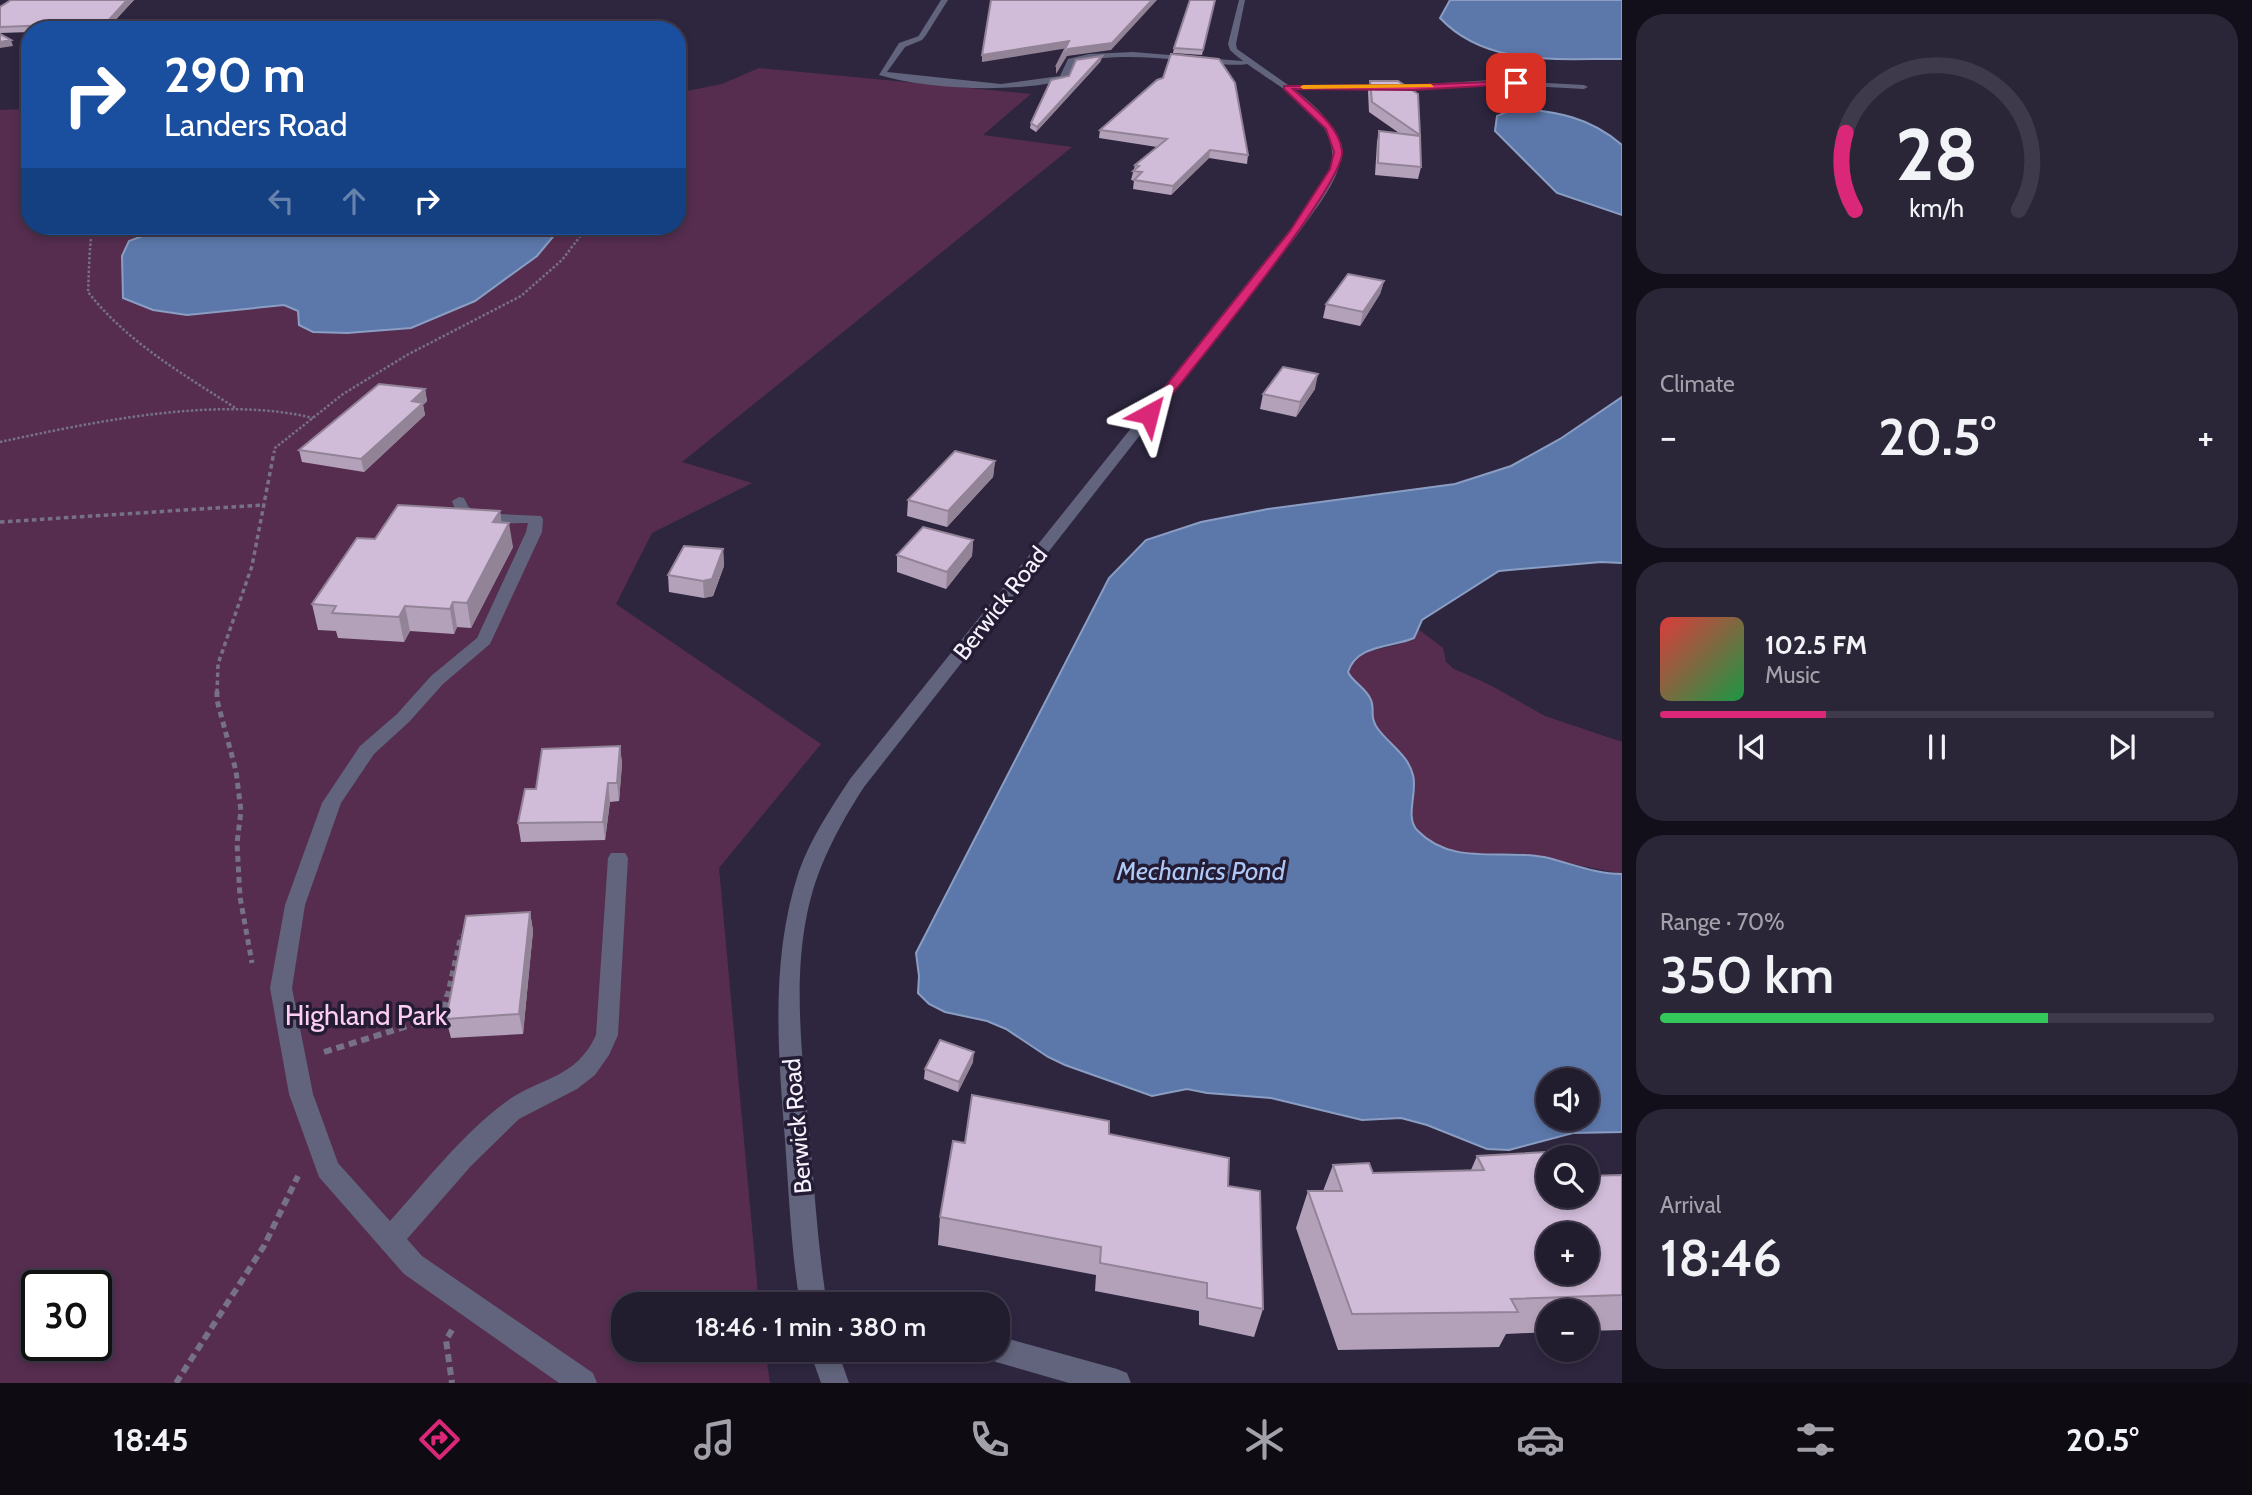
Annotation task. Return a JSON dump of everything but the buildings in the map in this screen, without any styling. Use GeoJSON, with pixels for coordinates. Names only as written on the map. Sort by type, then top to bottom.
{"type":"FeatureCollection","features":[{"type":"Feature","properties":{"kind":"street"},"geometry":{"type":"LineString","coordinates":[[945,0],[934,9],[929,29],[919,38],[902,45],[882,73],[895,77],[1016,86],[1042,85],[1063,78],[1071,61],[1084,56],[1152,56],[1213,62],[1250,62]]}},
{"type":"Feature","properties":{"kind":"street","name":"Berwick Road"},"geometry":{"type":"LineString","coordinates":[[812,1292],[806,1245],[789,1000],[794,922],[813,858],[834,816],[857,783],[1212,337],[1322,193],[1335,169],[1338,152],[1329,128],[1286,87],[1234,50],[1232,44],[1242,0]]}},
{"type":"Feature","properties":{"kind":"street"},"geometry":{"type":"LineString","coordinates":[[1286,87],[1413,88],[1491,82],[1584,87]]}},
{"type":"Feature","properties":{"kind":"street"},"geometry":{"type":"LineString","coordinates":[[459,501],[461,509],[472,517],[537,519],[534,532],[484,640],[437,680],[368,750],[332,803],[295,905],[281,988],[300,1094],[328,1169],[413,1265],[583,1383]]}},
{"type":"Feature","properties":{"kind":"street"},"geometry":{"type":"LineString","coordinates":[[389,1241],[473,1147],[513,1109],[568,1083],[589,1069],[601,1052],[607,1035],[618,858]]}},
{"type":"Feature","properties":{"kind":"street"},"geometry":{"type":"LineString","coordinates":[[1010,1353],[1116,1383]]}},
{"type":"Feature","properties":{"kind":"street"},"geometry":{"type":"LineString","coordinates":[[828,1362],[835,1383]]}},
{"type":"Feature","properties":{"kind":"path"},"geometry":{"type":"LineString","coordinates":[[91,235],[88,292],[99,308],[134,341],[238,410]]}},
{"type":"Feature","properties":{"kind":"path"},"geometry":{"type":"LineString","coordinates":[[281,988],[268,983],[253,966],[240,897],[237,843],[241,811],[217,700],[218,664],[252,566],[275,448],[343,394],[407,355],[521,296],[562,260],[581,235]]}},
{"type":"Feature","properties":{"kind":"path"},"geometry":{"type":"LineString","coordinates":[[0,442],[127,417],[238,410],[288,411],[314,418]]}},
{"type":"Feature","properties":{"kind":"path"},"geometry":{"type":"LineString","coordinates":[[0,522],[262,505]]}},
{"type":"Feature","properties":{"kind":"path"},"geometry":{"type":"LineString","coordinates":[[293,1062],[443,1015],[461,934]]}},
{"type":"Feature","properties":{"kind":"path"},"geometry":{"type":"LineString","coordinates":[[176,1383],[264,1246],[317,1138]]}},
{"type":"Feature","properties":{"kind":"path"},"geometry":{"type":"LineString","coordinates":[[452,1383],[446,1339],[468,1304]]}},
{"type":"Feature","properties":{"kind":"green space","name":"Highland Park"},"geometry":{"type":"Polygon","coordinates":[[[759,68],[1031,94],[983,135],[1072,147],[682,462],[752,483],[652,533],[616,604],[821,744],[719,868],[758,1292],[611,1292],[611,1362],[767,1362],[770,1383],[0,1383],[0,110],[21,109],[21,235],[686,235],[686,91],[722,84],[759,68]]]}},
{"type":"Feature","properties":{"kind":"green space"},"geometry":{"type":"Polygon","coordinates":[[[1418,629],[1443,648],[1446,662],[1454,669],[1490,685],[1545,716],[1622,742],[1622,874],[1519,853],[1477,855],[1451,851],[1430,842],[1415,829],[1411,813],[1414,776],[1406,758],[1376,727],[1365,691],[1352,681],[1347,672],[1361,655],[1403,643],[1418,629]]]}},
{"type":"Feature","properties":{"kind":"water"},"geometry":{"type":"Polygon","coordinates":[[[1450,0],[1622,0],[1622,59],[1550,59],[1502,53],[1459,34],[1440,18],[1450,0]]]}},
{"type":"Feature","properties":{"kind":"water"},"geometry":{"type":"Polygon","coordinates":[[[1516,108],[1585,122],[1622,145],[1622,215],[1557,193],[1495,131],[1497,116],[1516,108]]]}},
{"type":"Feature","properties":{"kind":"water"},"geometry":{"type":"Polygon","coordinates":[[[145,235],[554,235],[537,256],[475,301],[411,328],[347,333],[313,332],[299,325],[298,311],[284,305],[187,315],[153,310],[123,298],[122,256],[129,241],[145,235]]]}},
{"type":"Feature","properties":{"kind":"water","name":"Mechanics Pond"},"geometry":{"type":"Polygon","coordinates":[[[1622,397],[1622,563],[1601,562],[1499,571],[1422,620],[1414,638],[1376,648],[1359,656],[1348,672],[1369,696],[1378,729],[1411,768],[1414,782],[1412,819],[1418,831],[1431,842],[1462,852],[1544,857],[1592,870],[1622,874],[1622,1132],[1573,1133],[1509,1150],[1487,1149],[1427,1125],[1401,1118],[1362,1120],[1271,1098],[1187,1089],[1152,1096],[1065,1065],[1006,1029],[987,1021],[945,1012],[929,1004],[918,993],[916,953],[1109,578],[1146,540],[1201,522],[1268,509],[1455,484],[1511,466],[1560,439],[1622,397]]]}},
{"type":"Feature","properties":{"kind":"slow traffic"},"geometry":{"type":"LineString","coordinates":[[1303,87],[1431,86]]}},
{"type":"Feature","properties":{"kind":"route"},"geometry":{"type":"LineString","coordinates":[[1149,414],[1293,233],[1322,193],[1335,169],[1338,152],[1329,128],[1286,87],[1413,88],[1447,84],[1516,83]]}}]}
